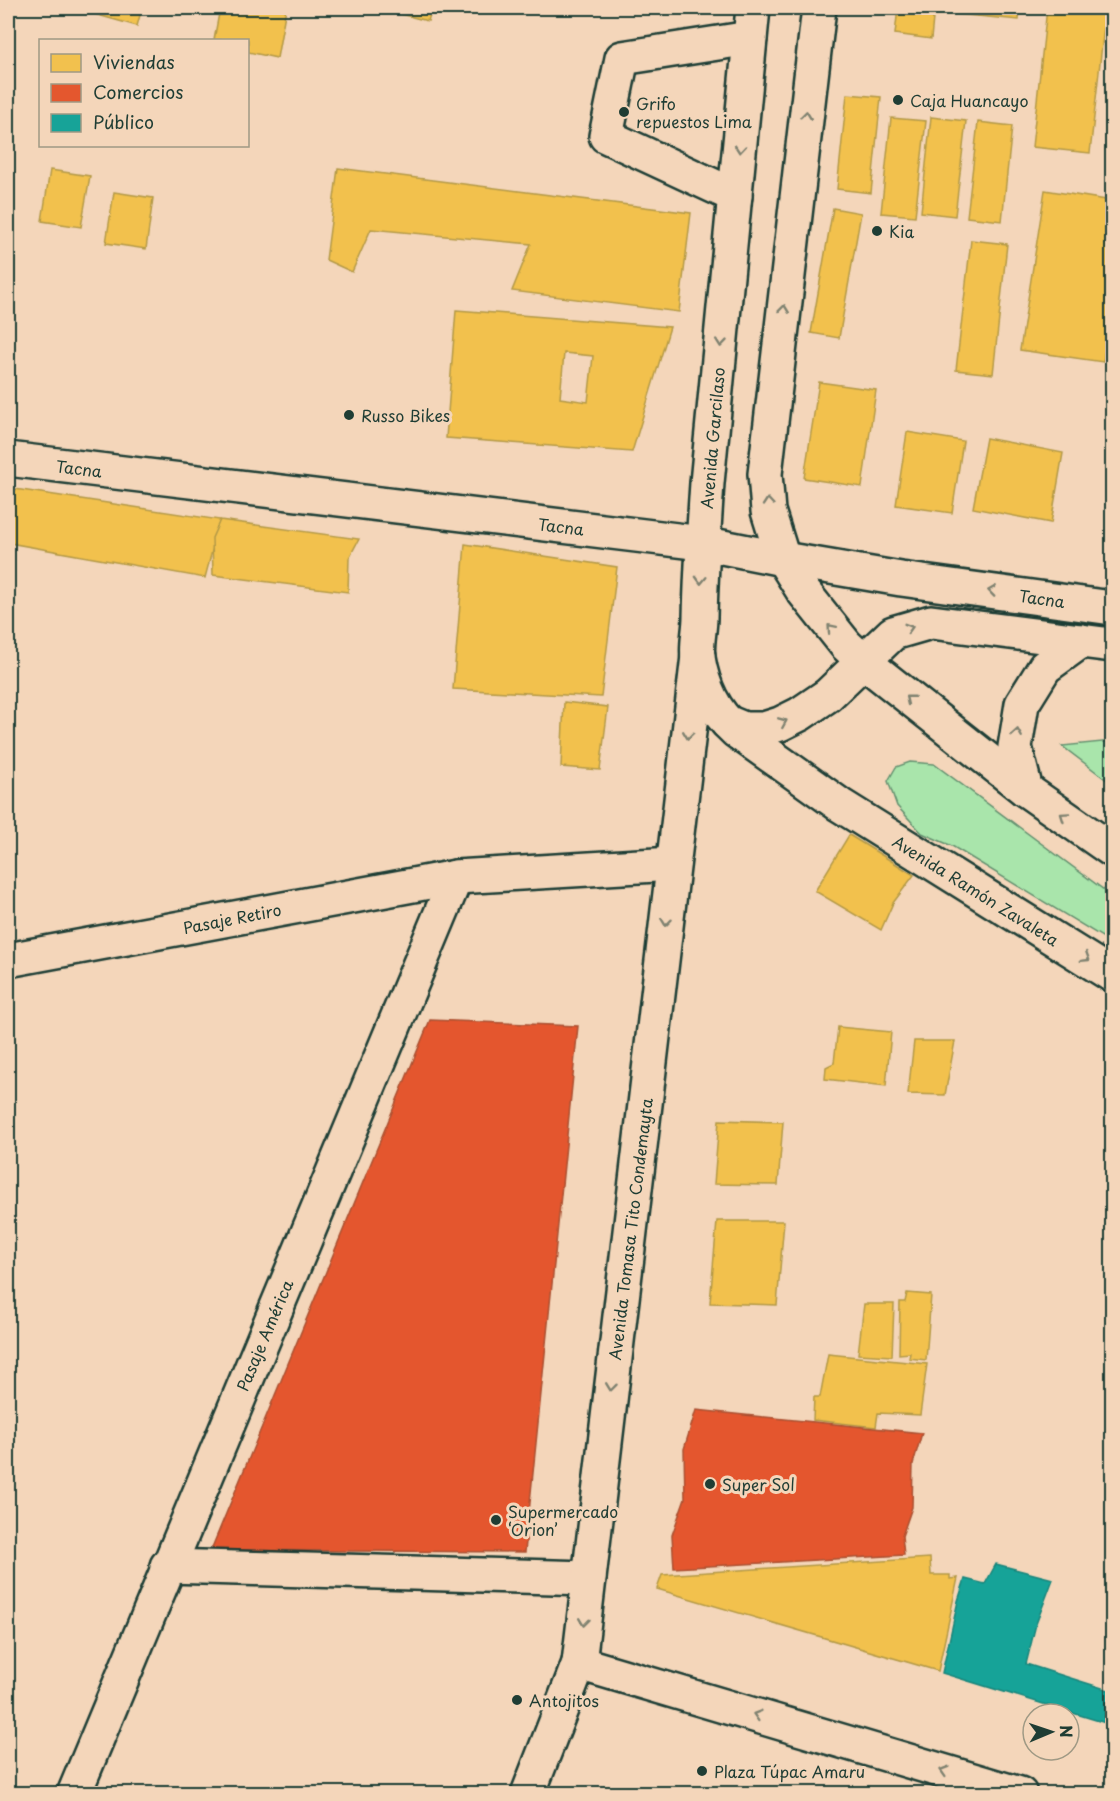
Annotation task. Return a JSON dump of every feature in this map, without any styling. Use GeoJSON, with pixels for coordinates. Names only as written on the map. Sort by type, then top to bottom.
{"type":"FeatureCollection","features":[{"type":"Feature","properties":{"kind":"street"},"geometry":{"type":"LineString","coordinates":[[819,8],[765,474],[768,511],[783,559],[802,591],[824,620],[862,661],[1026,790],[1113,850]]}},
{"type":"Feature","properties":{"kind":"street"},"geometry":{"type":"LineString","coordinates":[[735,196],[606,135],[622,58],[752,23]]}},
{"type":"Feature","properties":{"kind":"street","name":"Avenida Garcilaso"},"geometry":{"type":"LineString","coordinates":[[752,23],[707,483],[702,543],[698,656],[712,703],[727,722],[840,805]]}},
{"type":"Feature","properties":{"kind":"street","name":"Tacna"},"geometry":{"type":"LineString","coordinates":[[8,459],[702,543],[901,579],[1113,608]]}},
{"type":"Feature","properties":{"kind":"street"},"geometry":{"type":"LineString","coordinates":[[727,722],[744,729],[764,729],[780,724],[828,695],[893,633],[931,622],[1113,645]]}},
{"type":"Feature","properties":{"kind":"street"},"geometry":{"type":"LineString","coordinates":[[1026,790],[1015,747],[1022,704],[1045,667],[1081,641]]}},
{"type":"Feature","properties":{"kind":"street","name":"Avenida Tomasa Tito Condemayta"},"geometry":{"type":"LineString","coordinates":[[528,1794],[579,1663],[698,656]]}},
{"type":"Feature","properties":{"kind":"street","name":"Avenida Ramón Zavaleta"},"geometry":{"type":"LineString","coordinates":[[840,805],[1113,975]]}},
{"type":"Feature","properties":{"kind":"street","name":"Pasaje Retiro"},"geometry":{"type":"LineString","coordinates":[[8,960],[456,877],[673,864]]}},
{"type":"Feature","properties":{"kind":"street","name":"Pasaje América"},"geometry":{"type":"LineString","coordinates":[[74,1794],[167,1566],[456,877]]}},
{"type":"Feature","properties":{"kind":"street"},"geometry":{"type":"LineString","coordinates":[[167,1566],[589,1578]]}},
{"type":"Feature","properties":{"kind":"street"},"geometry":{"type":"LineString","coordinates":[[579,1663],[1020,1794]]}},
{"type":"Feature","properties":{"kind":"green space"},"geometry":{"type":"Polygon","coordinates":[[[1112,741],[1112,784],[1062,746],[1112,741]]]}},
{"type":"Feature","properties":{"kind":"green space"},"geometry":{"type":"Polygon","coordinates":[[[910,762],[934,764],[1112,896],[1112,943],[952,846],[922,833],[897,806],[888,781],[896,767],[910,762]]]}},
{"type":"Feature","properties":{"kind":"building: Viviendas"},"geometry":{"type":"Polygon","coordinates":[[[73,8],[142,8],[137,26],[73,8]]]}},
{"type":"Feature","properties":{"kind":"building: Viviendas"},"geometry":{"type":"Polygon","coordinates":[[[220,8],[286,8],[277,58],[249,52],[249,39],[214,39],[220,8]]]}},
{"type":"Feature","properties":{"kind":"building: Viviendas"},"geometry":{"type":"Polygon","coordinates":[[[377,8],[432,8],[428,21],[377,8]]]}},
{"type":"Feature","properties":{"kind":"building: Viviendas"},"geometry":{"type":"Polygon","coordinates":[[[898,8],[934,8],[931,39],[895,34],[898,8]]]}},
{"type":"Feature","properties":{"kind":"building: Viviendas"},"geometry":{"type":"Polygon","coordinates":[[[956,8],[1020,8],[1019,20],[956,14],[956,8]]]}},
{"type":"Feature","properties":{"kind":"building: Viviendas"},"geometry":{"type":"Polygon","coordinates":[[[1047,8],[1106,8],[1090,153],[1032,147],[1047,8]]]}},
{"type":"Feature","properties":{"kind":"building: Viviendas"},"geometry":{"type":"Polygon","coordinates":[[[847,94],[881,97],[871,193],[837,189],[847,94]]]}},
{"type":"Feature","properties":{"kind":"building: Viviendas"},"geometry":{"type":"Polygon","coordinates":[[[931,117],[966,121],[955,216],[921,212],[931,117]]]}},
{"type":"Feature","properties":{"kind":"building: Viviendas"},"geometry":{"type":"Polygon","coordinates":[[[891,118],[926,121],[915,216],[881,213],[891,118]]]}},
{"type":"Feature","properties":{"kind":"building: Viviendas"},"geometry":{"type":"Polygon","coordinates":[[[978,122],[1012,126],[1002,221],[967,217],[978,122]]]}},
{"type":"Feature","properties":{"kind":"building: Viviendas"},"geometry":{"type":"Polygon","coordinates":[[[338,168],[691,213],[679,312],[512,291],[531,244],[371,229],[352,272],[326,260],[338,168]]]}},
{"type":"Feature","properties":{"kind":"building: Viviendas"},"geometry":{"type":"Polygon","coordinates":[[[50,170],[90,176],[81,227],[42,221],[50,170]]]}},
{"type":"Feature","properties":{"kind":"building: Viviendas"},"geometry":{"type":"Polygon","coordinates":[[[1045,190],[1112,201],[1112,303],[1103,362],[1020,350],[1045,190]]]}},
{"type":"Feature","properties":{"kind":"building: Viviendas"},"geometry":{"type":"Polygon","coordinates":[[[114,192],[153,198],[146,249],[106,243],[114,192]]]}},
{"type":"Feature","properties":{"kind":"building: Viviendas"},"geometry":{"type":"Polygon","coordinates":[[[833,208],[861,213],[839,338],[811,333],[833,208]]]}},
{"type":"Feature","properties":{"kind":"building: Viviendas"},"geometry":{"type":"Polygon","coordinates":[[[971,240],[1007,244],[993,374],[956,370],[971,240]]]}},
{"type":"Feature","properties":{"kind":"building: Viviendas"},"geometry":{"type":"Polygon","coordinates":[[[456,310],[670,327],[632,452],[446,438],[456,310]],[[564,353],[560,398],[588,402],[593,356],[564,353]]]}},
{"type":"Feature","properties":{"kind":"building: Viviendas"},"geometry":{"type":"Polygon","coordinates":[[[819,382],[876,390],[862,487],[804,478],[819,382]]]}},
{"type":"Feature","properties":{"kind":"building: Viviendas"},"geometry":{"type":"Polygon","coordinates":[[[907,432],[963,441],[952,513],[896,505],[907,432]]]}},
{"type":"Feature","properties":{"kind":"building: Viviendas"},"geometry":{"type":"Polygon","coordinates":[[[986,438],[1063,453],[1051,523],[973,508],[986,438]]]}},
{"type":"Feature","properties":{"kind":"building: Viviendas"},"geometry":{"type":"Polygon","coordinates":[[[8,488],[220,520],[205,578],[9,543],[8,554],[8,488]]]}},
{"type":"Feature","properties":{"kind":"building: Viviendas"},"geometry":{"type":"Polygon","coordinates":[[[220,520],[359,539],[349,558],[348,592],[213,575],[212,538],[220,520]]]}},
{"type":"Feature","properties":{"kind":"building: Viviendas"},"geometry":{"type":"Polygon","coordinates":[[[465,544],[617,567],[601,697],[453,689],[465,544]]]}},
{"type":"Feature","properties":{"kind":"building: Viviendas"},"geometry":{"type":"Polygon","coordinates":[[[564,702],[608,707],[600,770],[561,767],[564,702]]]}},
{"type":"Feature","properties":{"kind":"building: Viviendas"},"geometry":{"type":"Polygon","coordinates":[[[849,835],[914,875],[893,903],[881,930],[815,891],[849,835]]]}},
{"type":"Feature","properties":{"kind":"building: Viviendas"},"geometry":{"type":"Polygon","coordinates":[[[838,1027],[891,1032],[886,1086],[825,1079],[826,1067],[834,1063],[838,1027]]]}},
{"type":"Feature","properties":{"kind":"building: Viviendas"},"geometry":{"type":"Polygon","coordinates":[[[914,1041],[955,1041],[945,1095],[908,1094],[914,1041]]]}},
{"type":"Feature","properties":{"kind":"building: Viviendas"},"geometry":{"type":"Polygon","coordinates":[[[719,1120],[783,1122],[778,1185],[714,1184],[719,1120]]]}},
{"type":"Feature","properties":{"kind":"building: Viviendas"},"geometry":{"type":"Polygon","coordinates":[[[717,1221],[784,1221],[777,1305],[710,1303],[717,1221]]]}},
{"type":"Feature","properties":{"kind":"building: Viviendas"},"geometry":{"type":"Polygon","coordinates":[[[907,1293],[931,1295],[926,1360],[909,1358],[910,1353],[899,1354],[900,1302],[905,1302],[907,1293]]]}},
{"type":"Feature","properties":{"kind":"building: Viviendas"},"geometry":{"type":"Polygon","coordinates":[[[864,1304],[894,1304],[892,1356],[858,1354],[864,1304]]]}},
{"type":"Feature","properties":{"kind":"building: Viviendas"},"geometry":{"type":"Polygon","coordinates":[[[828,1354],[927,1364],[920,1415],[878,1413],[876,1427],[813,1420],[814,1397],[820,1397],[828,1354]]]}},
{"type":"Feature","properties":{"kind":"building: Viviendas"},"geometry":{"type":"Polygon","coordinates":[[[930,1558],[931,1575],[950,1575],[950,1579],[958,1578],[938,1671],[657,1589],[662,1575],[930,1558]]]}},
{"type":"Feature","properties":{"kind":"building: Comercios"},"geometry":{"type":"Polygon","coordinates":[[[430,1020],[578,1026],[525,1552],[211,1550],[430,1020]]]}},
{"type":"Feature","properties":{"kind":"building: Comercios"},"geometry":{"type":"Polygon","coordinates":[[[696,1410],[922,1433],[913,1464],[912,1507],[902,1536],[904,1555],[674,1568],[672,1535],[685,1498],[684,1449],[696,1410]]]}},
{"type":"Feature","properties":{"kind":"building: Público"},"geometry":{"type":"Polygon","coordinates":[[[996,1564],[1053,1579],[1036,1624],[1026,1664],[1112,1691],[1112,1725],[1081,1716],[1081,1702],[1037,1702],[942,1673],[965,1579],[985,1584],[996,1564]]]}},
{"type":"Feature","properties":{"kind":"place","name":"Caja Huancayo"},"geometry":{"type":"Point","coordinates":[898,100]}},
{"type":"Feature","properties":{"kind":"place","name":"Grifo repuestos Lima"},"geometry":{"type":"Point","coordinates":[624,112]}},
{"type":"Feature","properties":{"kind":"place","name":"Kia"},"geometry":{"type":"Point","coordinates":[877,231]}},
{"type":"Feature","properties":{"kind":"place","name":"Russo Bikes"},"geometry":{"type":"Point","coordinates":[349,415]}},
{"type":"Feature","properties":{"kind":"place","name":"Super Sol"},"geometry":{"type":"Point","coordinates":[710,1484]}},
{"type":"Feature","properties":{"kind":"place","name":"Supermercado ‘Orion’"},"geometry":{"type":"Point","coordinates":[496,1520]}},
{"type":"Feature","properties":{"kind":"place","name":"Antojitos"},"geometry":{"type":"Point","coordinates":[517,1700]}},
{"type":"Feature","properties":{"kind":"place","name":"Plaza Túpac Amaru"},"geometry":{"type":"Point","coordinates":[702,1771]}}]}
